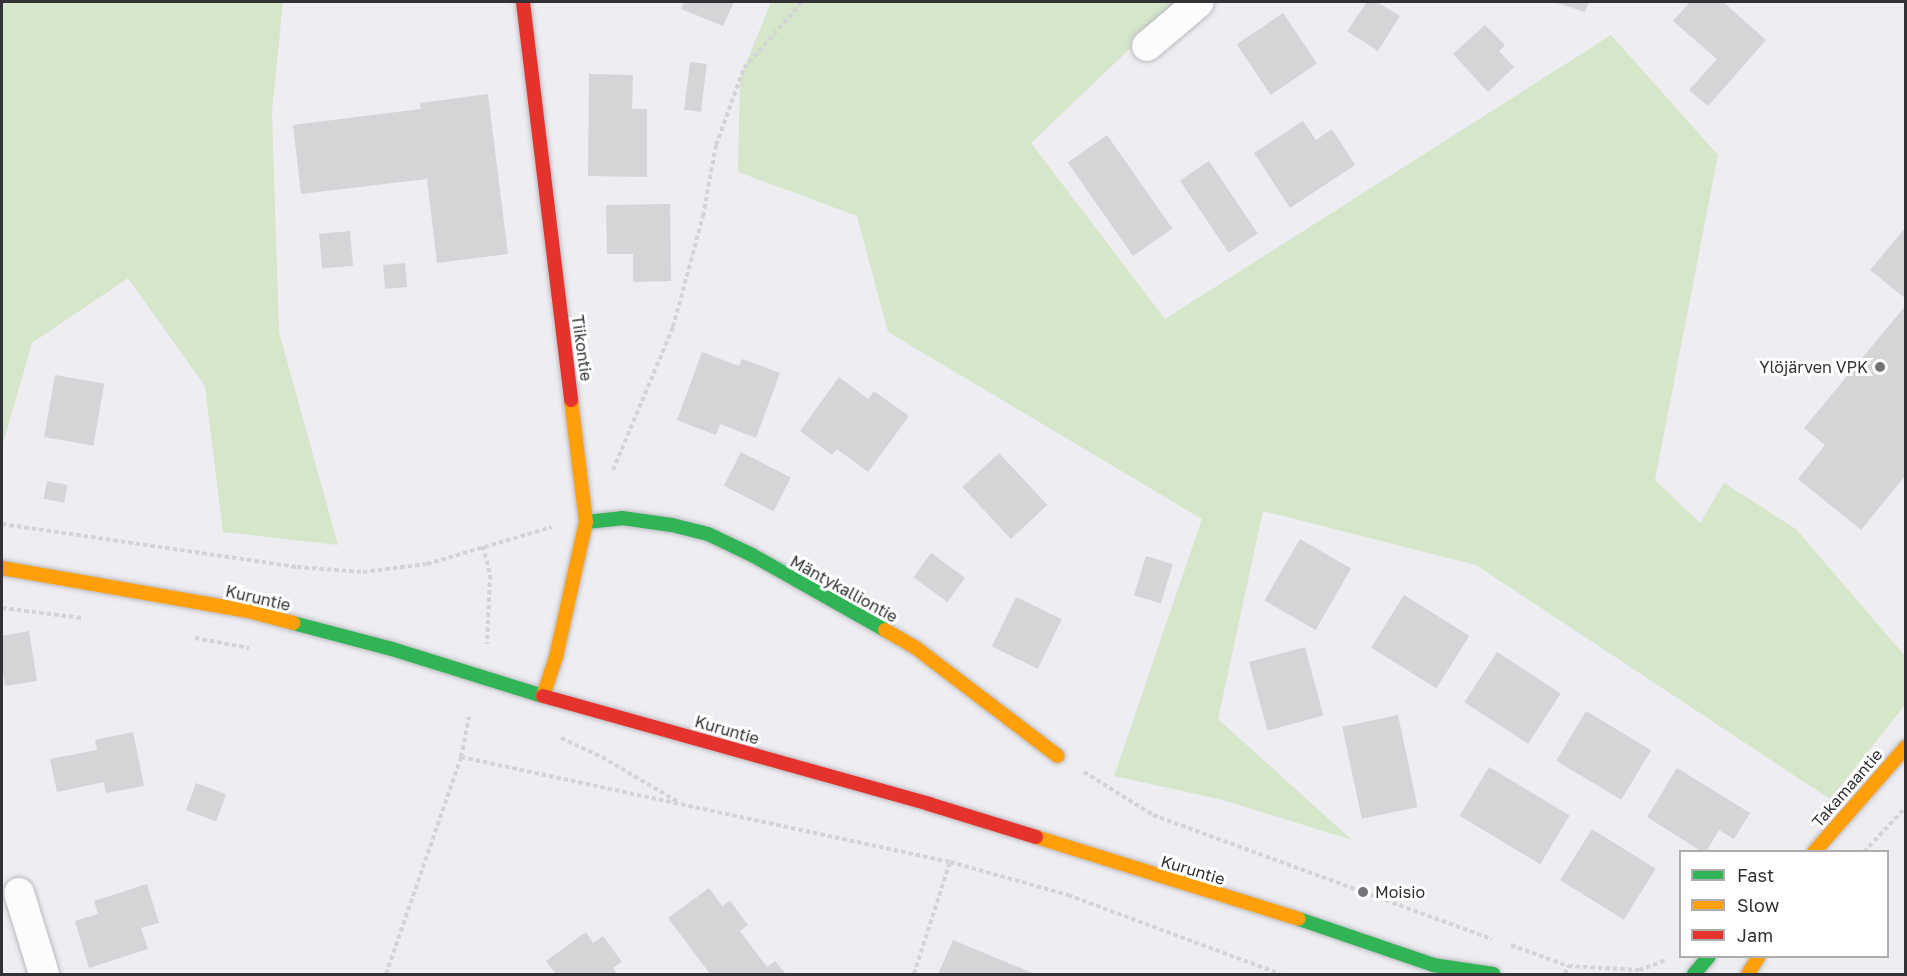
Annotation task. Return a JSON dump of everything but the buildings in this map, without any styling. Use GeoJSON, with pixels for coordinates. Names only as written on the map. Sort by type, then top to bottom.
{"type":"FeatureCollection","features":[{"type":"Feature","properties":{"kind":"main road","name":"Tiikontie"},"geometry":{"type":"LineString","coordinates":[[523,2],[592,522],[556,657],[543,696]]}},
{"type":"Feature","properties":{"kind":"main road","name":"Mäntykalliontie"},"geometry":{"type":"LineString","coordinates":[[592,522],[622,519],[672,525],[708,534],[752,555],[916,648],[1058,756]]}},
{"type":"Feature","properties":{"kind":"main road","name":"Kuruntie"},"geometry":{"type":"LineString","coordinates":[[2,568],[248,610],[392,649],[543,696],[929,804],[1353,936],[1433,965],[1492,975]]}},
{"type":"Feature","properties":{"kind":"main road","name":"Takamaantie"},"geometry":{"type":"LineString","coordinates":[[1816,850],[1905,747]]}},
{"type":"Feature","properties":{"kind":"main road"},"geometry":{"type":"LineString","coordinates":[[1694,975],[1708,958]]}},
{"type":"Feature","properties":{"kind":"main road"},"geometry":{"type":"LineString","coordinates":[[1748,975],[1758,958]]}},
{"type":"Feature","properties":{"kind":"main road","name":"Kuruntie"},"geometry":{"type":"LineString","coordinates":[[1433,965],[1447,975]]}},
{"type":"Feature","properties":{"kind":"street"},"geometry":{"type":"LineString","coordinates":[[1147,46],[1199,2]]}},
{"type":"Feature","properties":{"kind":"street"},"geometry":{"type":"LineString","coordinates":[[19,893],[44,975]]}},
{"type":"Feature","properties":{"kind":"path"},"geometry":{"type":"LineString","coordinates":[[2,524],[297,567],[363,572],[428,564],[560,525],[592,522],[673,327],[703,216],[716,145],[744,68],[801,2]]}},
{"type":"Feature","properties":{"kind":"path"},"geometry":{"type":"LineString","coordinates":[[483,546],[490,575],[487,646]]}},
{"type":"Feature","properties":{"kind":"path"},"geometry":{"type":"LineString","coordinates":[[2,608],[87,619]]}},
{"type":"Feature","properties":{"kind":"path"},"geometry":{"type":"LineString","coordinates":[[189,637],[258,650]]}},
{"type":"Feature","properties":{"kind":"path"},"geometry":{"type":"LineString","coordinates":[[386,975],[461,757],[469,717]]}},
{"type":"Feature","properties":{"kind":"path"},"geometry":{"type":"LineString","coordinates":[[552,733],[602,757],[682,805]]}},
{"type":"Feature","properties":{"kind":"path"},"geometry":{"type":"LineString","coordinates":[[1058,756],[1153,815],[1568,966],[1639,970],[1670,958]]}},
{"type":"Feature","properties":{"kind":"path"},"geometry":{"type":"LineString","coordinates":[[461,757],[950,862],[1068,895],[1280,975]]}},
{"type":"Feature","properties":{"kind":"path"},"geometry":{"type":"LineString","coordinates":[[1866,850],[1905,807]]}},
{"type":"Feature","properties":{"kind":"path"},"geometry":{"type":"LineString","coordinates":[[914,975],[950,862]]}},
{"type":"Feature","properties":{"kind":"path"},"geometry":{"type":"LineString","coordinates":[[1565,975],[1568,966]]}},
{"type":"Feature","properties":{"kind":"green space"},"geometry":{"type":"Polygon","coordinates":[[[2,2],[283,2],[272,111],[279,332],[338,545],[223,532],[205,386],[128,278],[32,343],[2,447],[2,2]]]}},
{"type":"Feature","properties":{"kind":"green space"},"geometry":{"type":"Polygon","coordinates":[[[771,2],[1179,2],[1031,143],[1165,319],[1611,35],[1718,155],[1655,480],[1700,523],[1724,483],[1796,529],[1905,656],[1905,705],[1830,799],[1476,565],[1263,511],[1218,719],[1352,840],[1223,800],[1114,776],[1202,519],[888,332],[857,216],[738,172],[740,78],[771,2]]]}},
{"type":"Feature","properties":{"kind":"traffic: fast"},"geometry":{"type":"LineString","coordinates":[[586,522],[622,518],[672,525],[708,534],[752,555],[885,630]]}},
{"type":"Feature","properties":{"kind":"traffic: fast"},"geometry":{"type":"LineString","coordinates":[[293,623],[392,649],[543,696]]}},
{"type":"Feature","properties":{"kind":"traffic: fast"},"geometry":{"type":"LineString","coordinates":[[1299,919],[1433,965],[1493,974]]}},
{"type":"Feature","properties":{"kind":"traffic: fast"},"geometry":{"type":"LineString","coordinates":[[1694,974],[1707,958]]}},
{"type":"Feature","properties":{"kind":"traffic: slow"},"geometry":{"type":"LineString","coordinates":[[543,696],[556,657],[586,522],[571,400]]}},
{"type":"Feature","properties":{"kind":"traffic: slow"},"geometry":{"type":"LineString","coordinates":[[2,568],[248,611],[293,623]]}},
{"type":"Feature","properties":{"kind":"traffic: slow"},"geometry":{"type":"LineString","coordinates":[[885,630],[916,648],[1058,756]]}},
{"type":"Feature","properties":{"kind":"traffic: slow"},"geometry":{"type":"LineString","coordinates":[[1816,850],[1906,747]]}},
{"type":"Feature","properties":{"kind":"traffic: slow"},"geometry":{"type":"LineString","coordinates":[[1036,837],[1299,919]]}},
{"type":"Feature","properties":{"kind":"traffic: slow"},"geometry":{"type":"LineString","coordinates":[[1748,974],[1758,958]]}},
{"type":"Feature","properties":{"kind":"traffic: jam"},"geometry":{"type":"LineString","coordinates":[[523,2],[571,400]]}},
{"type":"Feature","properties":{"kind":"traffic: jam"},"geometry":{"type":"LineString","coordinates":[[543,696],[929,804],[1036,837]]}},
{"type":"Feature","properties":{"kind":"place","name":"Ylöjärven VPK"},"geometry":{"type":"Point","coordinates":[1880,367]}},
{"type":"Feature","properties":{"kind":"place","name":"Moisio"},"geometry":{"type":"Point","coordinates":[1363,892]}}]}
